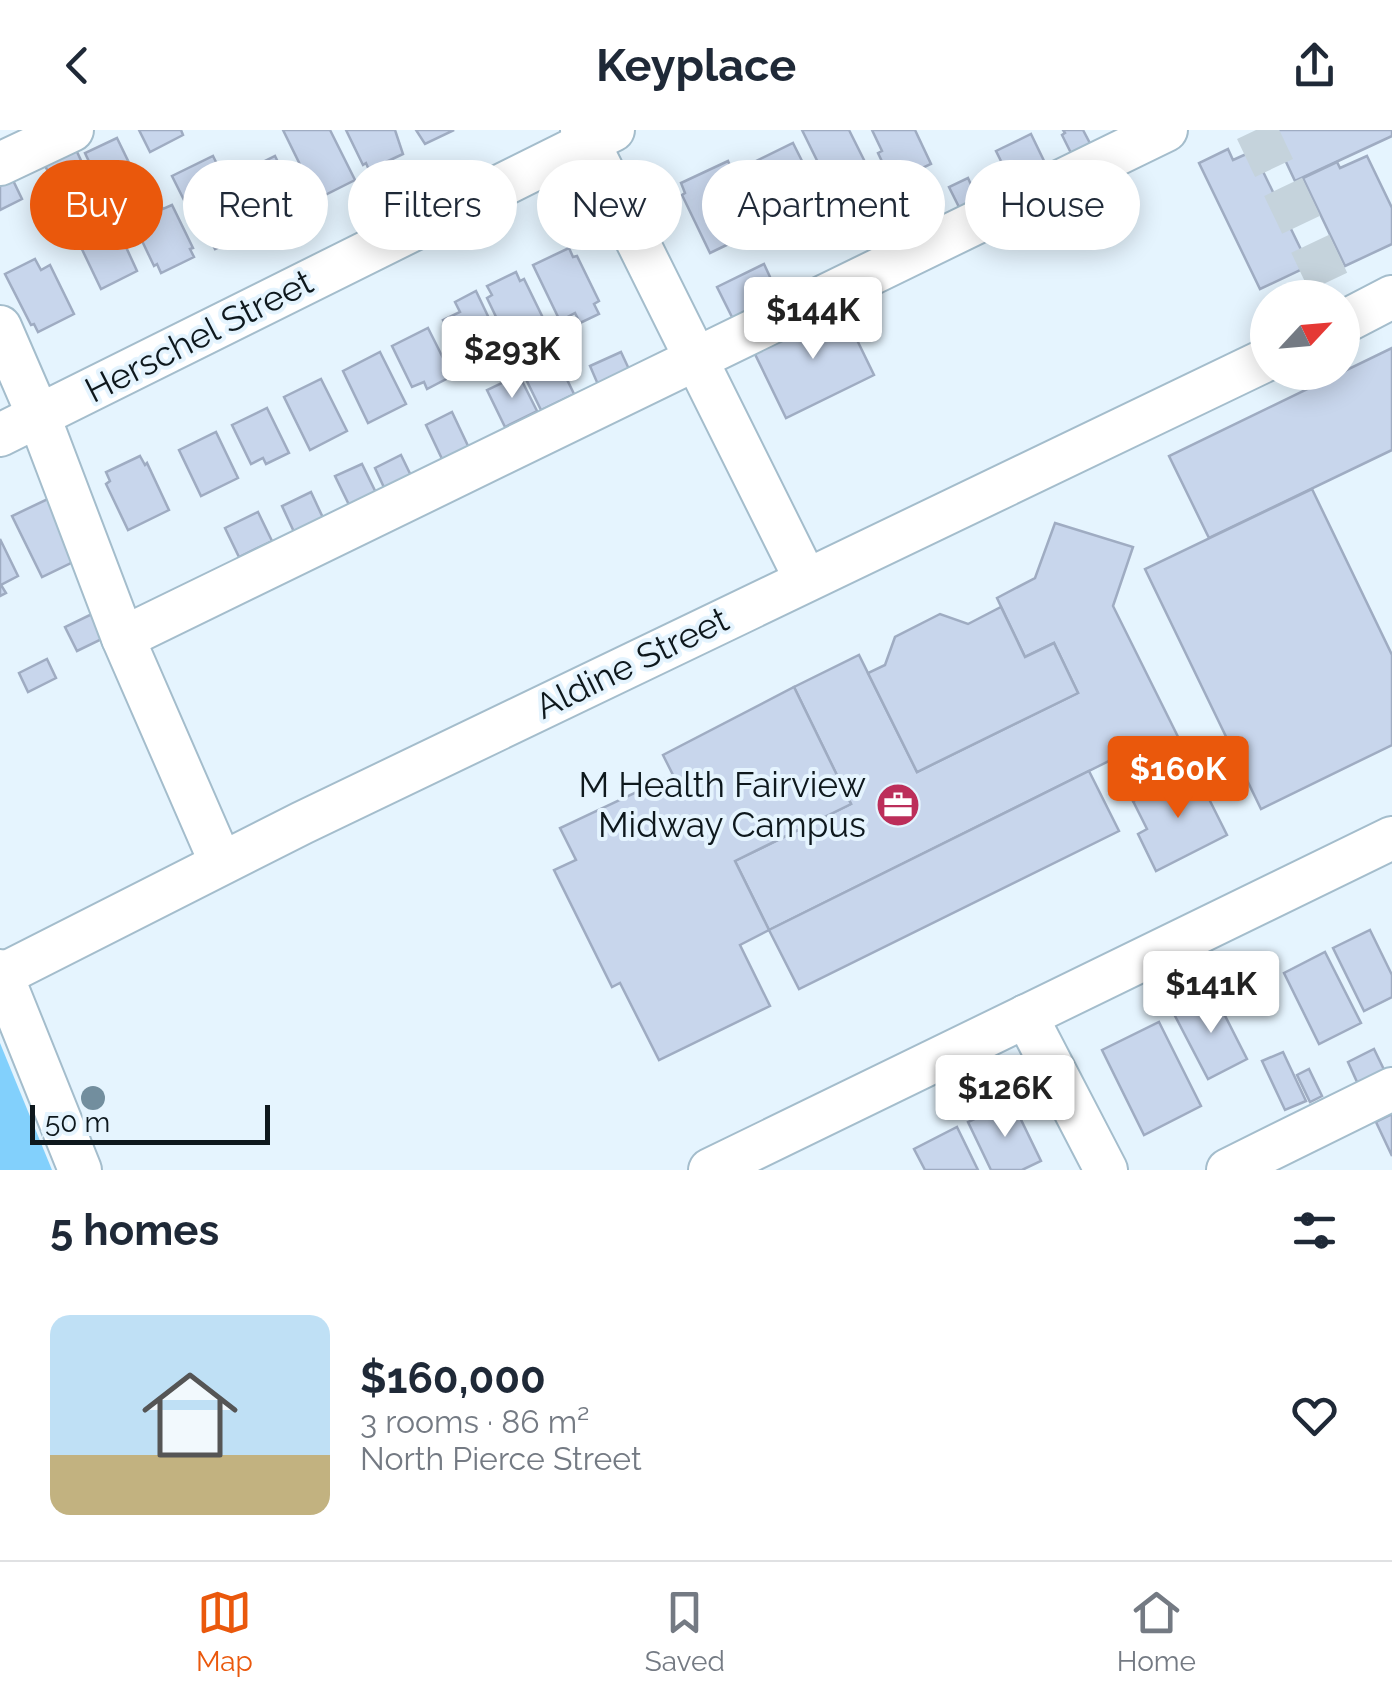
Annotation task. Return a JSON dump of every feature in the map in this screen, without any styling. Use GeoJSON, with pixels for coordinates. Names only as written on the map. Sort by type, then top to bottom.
{"type":"FeatureCollection","features":[{"type":"Feature","properties":{"kind":"street"},"geometry":{"type":"LineString","coordinates":[[0,164],[72,130]]}},
{"type":"Feature","properties":{"kind":"street"},"geometry":{"type":"LineString","coordinates":[[123,638],[1166,130]]}},
{"type":"Feature","properties":{"kind":"street"},"geometry":{"type":"LineString","coordinates":[[594,134],[695,359],[806,580]]}},
{"type":"Feature","properties":{"kind":"street","name":"Herschel Street"},"geometry":{"type":"LineString","coordinates":[[0,435],[594,134]]}},
{"type":"Feature","properties":{"kind":"street"},"geometry":{"type":"LineString","coordinates":[[1360,314],[1392,297]]}},
{"type":"Feature","properties":{"kind":"street"},"geometry":{"type":"LineString","coordinates":[[0,328],[39,416],[123,638],[221,864]]}},
{"type":"Feature","properties":{"kind":"street","name":"Aldine Street"},"geometry":{"type":"LineString","coordinates":[[1,973],[806,580],[1250,369]]}},
{"type":"Feature","properties":{"kind":"street"},"geometry":{"type":"LineString","coordinates":[[710,1170],[1392,838]]}},
{"type":"Feature","properties":{"kind":"street"},"geometry":{"type":"LineString","coordinates":[[1,973],[80,1170]]}},
{"type":"Feature","properties":{"kind":"street"},"geometry":{"type":"LineString","coordinates":[[1026,1016],[1106,1170]]}},
{"type":"Feature","properties":{"kind":"street"},"geometry":{"type":"LineString","coordinates":[[1228,1170],[1392,1089]]}},
{"type":"Feature","properties":{"kind":"shaded area"},"geometry":{"type":"Polygon","coordinates":[[[0,1043],[52,1170],[0,1170],[0,1043]]]}},
{"type":"Feature","properties":{"kind":"building"},"geometry":{"type":"Polygon","coordinates":[[[139,130],[181,130],[183,135],[150,152],[139,130]]]}},
{"type":"Feature","properties":{"kind":"building"},"geometry":{"type":"Polygon","coordinates":[[[283,130],[330,130],[348,166],[348,184],[328,194],[328,160],[298,160],[283,130]]]}},
{"type":"Feature","properties":{"kind":"building"},"geometry":{"type":"Polygon","coordinates":[[[346,130],[395,130],[403,154],[390,160],[361,160],[346,130]]]}},
{"type":"Feature","properties":{"kind":"building"},"geometry":{"type":"Polygon","coordinates":[[[416,130],[454,130],[425,144],[416,130]]]}},
{"type":"Feature","properties":{"kind":"building"},"geometry":{"type":"Polygon","coordinates":[[[802,130],[849,130],[864,160],[817,160],[802,130]]]}},
{"type":"Feature","properties":{"kind":"building"},"geometry":{"type":"Polygon","coordinates":[[[872,130],[915,130],[929,160],[881,160],[878,153],[882,151],[872,130]]]}},
{"type":"Feature","properties":{"kind":"building"},"geometry":{"type":"Polygon","coordinates":[[[1063,130],[1083,130],[1093,149],[1074,159],[1063,130]]]}},
{"type":"Feature","properties":{"kind":"building"},"geometry":{"type":"Polygon","coordinates":[[[1271,130],[1392,130],[1392,136],[1295,181],[1271,130]]]}},
{"type":"Feature","properties":{"kind":"building"},"geometry":{"type":"Polygon","coordinates":[[[1031,134],[1044,160],[1000,160],[996,151],[1031,134]]]}},
{"type":"Feature","properties":{"kind":"building"},"geometry":{"type":"Polygon","coordinates":[[[117,138],[128,160],[88,160],[85,153],[117,138]]]}},
{"type":"Feature","properties":{"kind":"building"},"geometry":{"type":"Polygon","coordinates":[[[72,141],[81,160],[42,160],[41,157],[72,141]]]}},
{"type":"Feature","properties":{"kind":"building"},"geometry":{"type":"Polygon","coordinates":[[[793,143],[802,160],[758,160],[793,143]]]}},
{"type":"Feature","properties":{"kind":"building"},"geometry":{"type":"Polygon","coordinates":[[[1228,149],[1233,160],[1253,151],[1309,266],[1279,280],[1256,280],[1199,163],[1228,149]]]}},
{"type":"Feature","properties":{"kind":"building"},"geometry":{"type":"Polygon","coordinates":[[[1367,156],[1392,208],[1392,244],[1345,266],[1303,178],[1337,162],[1340,168],[1367,156]]]}},
{"type":"Feature","properties":{"kind":"building"},"geometry":{"type":"Polygon","coordinates":[[[183,171],[183,198],[172,176],[183,171]]]}},
{"type":"Feature","properties":{"kind":"building"},"geometry":{"type":"Polygon","coordinates":[[[9,172],[22,199],[0,210],[0,176],[9,172]]]}},
{"type":"Feature","properties":{"kind":"building"},"geometry":{"type":"Polygon","coordinates":[[[702,173],[702,236],[682,195],[682,183],[702,173]]]}},
{"type":"Feature","properties":{"kind":"building"},"geometry":{"type":"Polygon","coordinates":[[[965,179],[965,212],[962,213],[949,187],[965,179]]]}},
{"type":"Feature","properties":{"kind":"building"},"geometry":{"type":"Polygon","coordinates":[[[172,205],[183,228],[183,250],[190,250],[194,257],[161,273],[157,264],[154,266],[146,250],[163,250],[163,209],[172,205]]]}},
{"type":"Feature","properties":{"kind":"building"},"geometry":{"type":"Polygon","coordinates":[[[82,250],[127,250],[137,271],[101,289],[82,250]]]}},
{"type":"Feature","properties":{"kind":"building"},"geometry":{"type":"Polygon","coordinates":[[[570,250],[573,257],[577,256],[599,301],[594,304],[599,314],[580,323],[575,313],[560,321],[533,265],[570,250]]]}},
{"type":"Feature","properties":{"kind":"building"},"geometry":{"type":"Polygon","coordinates":[[[35,259],[41,270],[50,265],[74,314],[38,332],[5,274],[35,259]]]}},
{"type":"Feature","properties":{"kind":"building"},"geometry":{"type":"Polygon","coordinates":[[[764,264],[783,305],[737,327],[717,287],[764,264]]]}},
{"type":"Feature","properties":{"kind":"building"},"geometry":{"type":"Polygon","coordinates":[[[516,272],[520,281],[524,279],[545,322],[509,344],[487,298],[492,295],[487,286],[516,272]]]}},
{"type":"Feature","properties":{"kind":"building"},"geometry":{"type":"Polygon","coordinates":[[[476,291],[505,352],[482,363],[477,352],[462,359],[443,320],[460,312],[455,302],[476,291]]]}},
{"type":"Feature","properties":{"kind":"building"},"geometry":{"type":"Polygon","coordinates":[[[840,305],[874,375],[786,418],[752,348],[840,305]]]}},
{"type":"Feature","properties":{"kind":"building"},"geometry":{"type":"Polygon","coordinates":[[[428,328],[452,376],[427,389],[424,382],[412,387],[392,346],[428,328]]]}},
{"type":"Feature","properties":{"kind":"building"},"geometry":{"type":"Polygon","coordinates":[[[1392,348],[1392,450],[1209,538],[1169,456],[1305,390],[1360,390],[1360,363],[1392,348]]]}},
{"type":"Feature","properties":{"kind":"building"},"geometry":{"type":"Polygon","coordinates":[[[380,352],[406,404],[368,423],[343,371],[380,352]]]}},
{"type":"Feature","properties":{"kind":"building"},"geometry":{"type":"Polygon","coordinates":[[[621,352],[635,382],[603,396],[590,366],[621,352]]]}},
{"type":"Feature","properties":{"kind":"building"},"geometry":{"type":"Polygon","coordinates":[[[556,357],[574,394],[541,410],[523,373],[556,357]]]}},
{"type":"Feature","properties":{"kind":"building"},"geometry":{"type":"Polygon","coordinates":[[[519,375],[537,411],[505,427],[487,390],[519,375]]]}},
{"type":"Feature","properties":{"kind":"building"},"geometry":{"type":"Polygon","coordinates":[[[321,379],[347,431],[310,450],[284,397],[321,379]]]}},
{"type":"Feature","properties":{"kind":"building"},"geometry":{"type":"Polygon","coordinates":[[[267,408],[289,453],[266,464],[263,458],[251,464],[232,425],[267,408]]]}},
{"type":"Feature","properties":{"kind":"building"},"geometry":{"type":"Polygon","coordinates":[[[452,412],[469,448],[443,461],[426,425],[452,412]]]}},
{"type":"Feature","properties":{"kind":"building"},"geometry":{"type":"Polygon","coordinates":[[[216,432],[238,478],[201,496],[179,450],[216,432]]]}},
{"type":"Feature","properties":{"kind":"building"},"geometry":{"type":"Polygon","coordinates":[[[401,455],[415,484],[388,496],[375,468],[401,455]]]}},
{"type":"Feature","properties":{"kind":"building"},"geometry":{"type":"Polygon","coordinates":[[[140,456],[169,510],[128,530],[106,484],[110,481],[106,472],[140,456]]]}},
{"type":"Feature","properties":{"kind":"building"},"geometry":{"type":"Polygon","coordinates":[[[362,464],[379,499],[352,511],[335,476],[362,464]]]}},
{"type":"Feature","properties":{"kind":"building"},"geometry":{"type":"Polygon","coordinates":[[[1312,489],[1392,655],[1392,745],[1261,809],[1145,569],[1312,489]]]}},
{"type":"Feature","properties":{"kind":"building"},"geometry":{"type":"Polygon","coordinates":[[[311,492],[324,520],[295,534],[282,506],[311,492]]]}},
{"type":"Feature","properties":{"kind":"building"},"geometry":{"type":"Polygon","coordinates":[[[52,497],[75,561],[42,577],[12,516],[52,497]]]}},
{"type":"Feature","properties":{"kind":"building"},"geometry":{"type":"Polygon","coordinates":[[[258,512],[272,541],[239,557],[225,528],[258,512]]]}},
{"type":"Feature","properties":{"kind":"building"},"geometry":{"type":"Polygon","coordinates":[[[1055,523],[1133,547],[1113,606],[1195,771],[1133,801],[1113,759],[769,930],[735,861],[851,804],[794,687],[859,655],[917,772],[1078,693],[1054,643],[1025,657],[997,598],[1035,578],[1055,523]]]}},
{"type":"Feature","properties":{"kind":"building"},"geometry":{"type":"Polygon","coordinates":[[[0,539],[18,576],[1,585],[6,593],[0,596],[0,539]]]}},
{"type":"Feature","properties":{"kind":"building"},"geometry":{"type":"Polygon","coordinates":[[[1001,607],[1025,657],[1054,643],[1078,693],[917,772],[868,673],[885,665],[895,637],[940,614],[968,624],[1001,607]]]}},
{"type":"Feature","properties":{"kind":"building"},"geometry":{"type":"Polygon","coordinates":[[[92,614],[104,638],[77,651],[65,627],[92,614]]]}},
{"type":"Feature","properties":{"kind":"building"},"geometry":{"type":"Polygon","coordinates":[[[47,659],[56,678],[28,692],[19,673],[47,659]]]}},
{"type":"Feature","properties":{"kind":"building"},"geometry":{"type":"Polygon","coordinates":[[[794,687],[851,804],[735,861],[769,930],[740,945],[770,1006],[659,1060],[620,983],[612,987],[554,870],[576,860],[560,828],[673,775],[663,755],[794,687]]]}},
{"type":"Feature","properties":{"kind":"building"},"geometry":{"type":"Polygon","coordinates":[[[1089,771],[1119,831],[799,989],[769,930],[1089,771]]]}},
{"type":"Feature","properties":{"kind":"building"},"geometry":{"type":"Polygon","coordinates":[[[1195,771],[1227,835],[1156,871],[1138,834],[1147,829],[1133,801],[1195,771]]]}},
{"type":"Feature","properties":{"kind":"building"},"geometry":{"type":"Polygon","coordinates":[[[1370,930],[1392,975],[1392,997],[1364,1011],[1333,948],[1370,930]]]}},
{"type":"Feature","properties":{"kind":"building"},"geometry":{"type":"Polygon","coordinates":[[[1325,952],[1361,1023],[1319,1044],[1284,973],[1325,952]]]}},
{"type":"Feature","properties":{"kind":"building"},"geometry":{"type":"Polygon","coordinates":[[[1214,994],[1247,1059],[1208,1079],[1174,1014],[1214,994]]]}},
{"type":"Feature","properties":{"kind":"building"},"geometry":{"type":"Polygon","coordinates":[[[1159,1022],[1201,1106],[1144,1135],[1102,1050],[1159,1022]]]}},
{"type":"Feature","properties":{"kind":"building"},"geometry":{"type":"Polygon","coordinates":[[[1374,1049],[1389,1080],[1362,1093],[1348,1062],[1374,1049]]]}},
{"type":"Feature","properties":{"kind":"building"},"geometry":{"type":"Polygon","coordinates":[[[1283,1052],[1306,1101],[1285,1110],[1262,1061],[1283,1052]]]}},
{"type":"Feature","properties":{"kind":"building"},"geometry":{"type":"Polygon","coordinates":[[[1309,1069],[1322,1096],[1310,1102],[1297,1075],[1309,1069]]]}},
{"type":"Feature","properties":{"kind":"building"},"geometry":{"type":"Polygon","coordinates":[[[1012,1101],[1041,1161],[1022,1170],[991,1170],[968,1122],[1012,1101]]]}},
{"type":"Feature","properties":{"kind":"building"},"geometry":{"type":"Polygon","coordinates":[[[1392,1114],[1392,1156],[1376,1122],[1392,1114]]]}},
{"type":"Feature","properties":{"kind":"building"},"geometry":{"type":"Polygon","coordinates":[[[957,1127],[978,1170],[925,1170],[914,1149],[957,1127]]]}},
{"type":"Feature","properties":{"kind":"tunnel"},"geometry":{"type":"LineString","coordinates":[[1256,130],[1327,280]]}},
{"type":"Feature","properties":{"kind":"place","name":"M Health Fairview Midway Campus"},"geometry":{"type":"Point","coordinates":[898,805]}}]}
